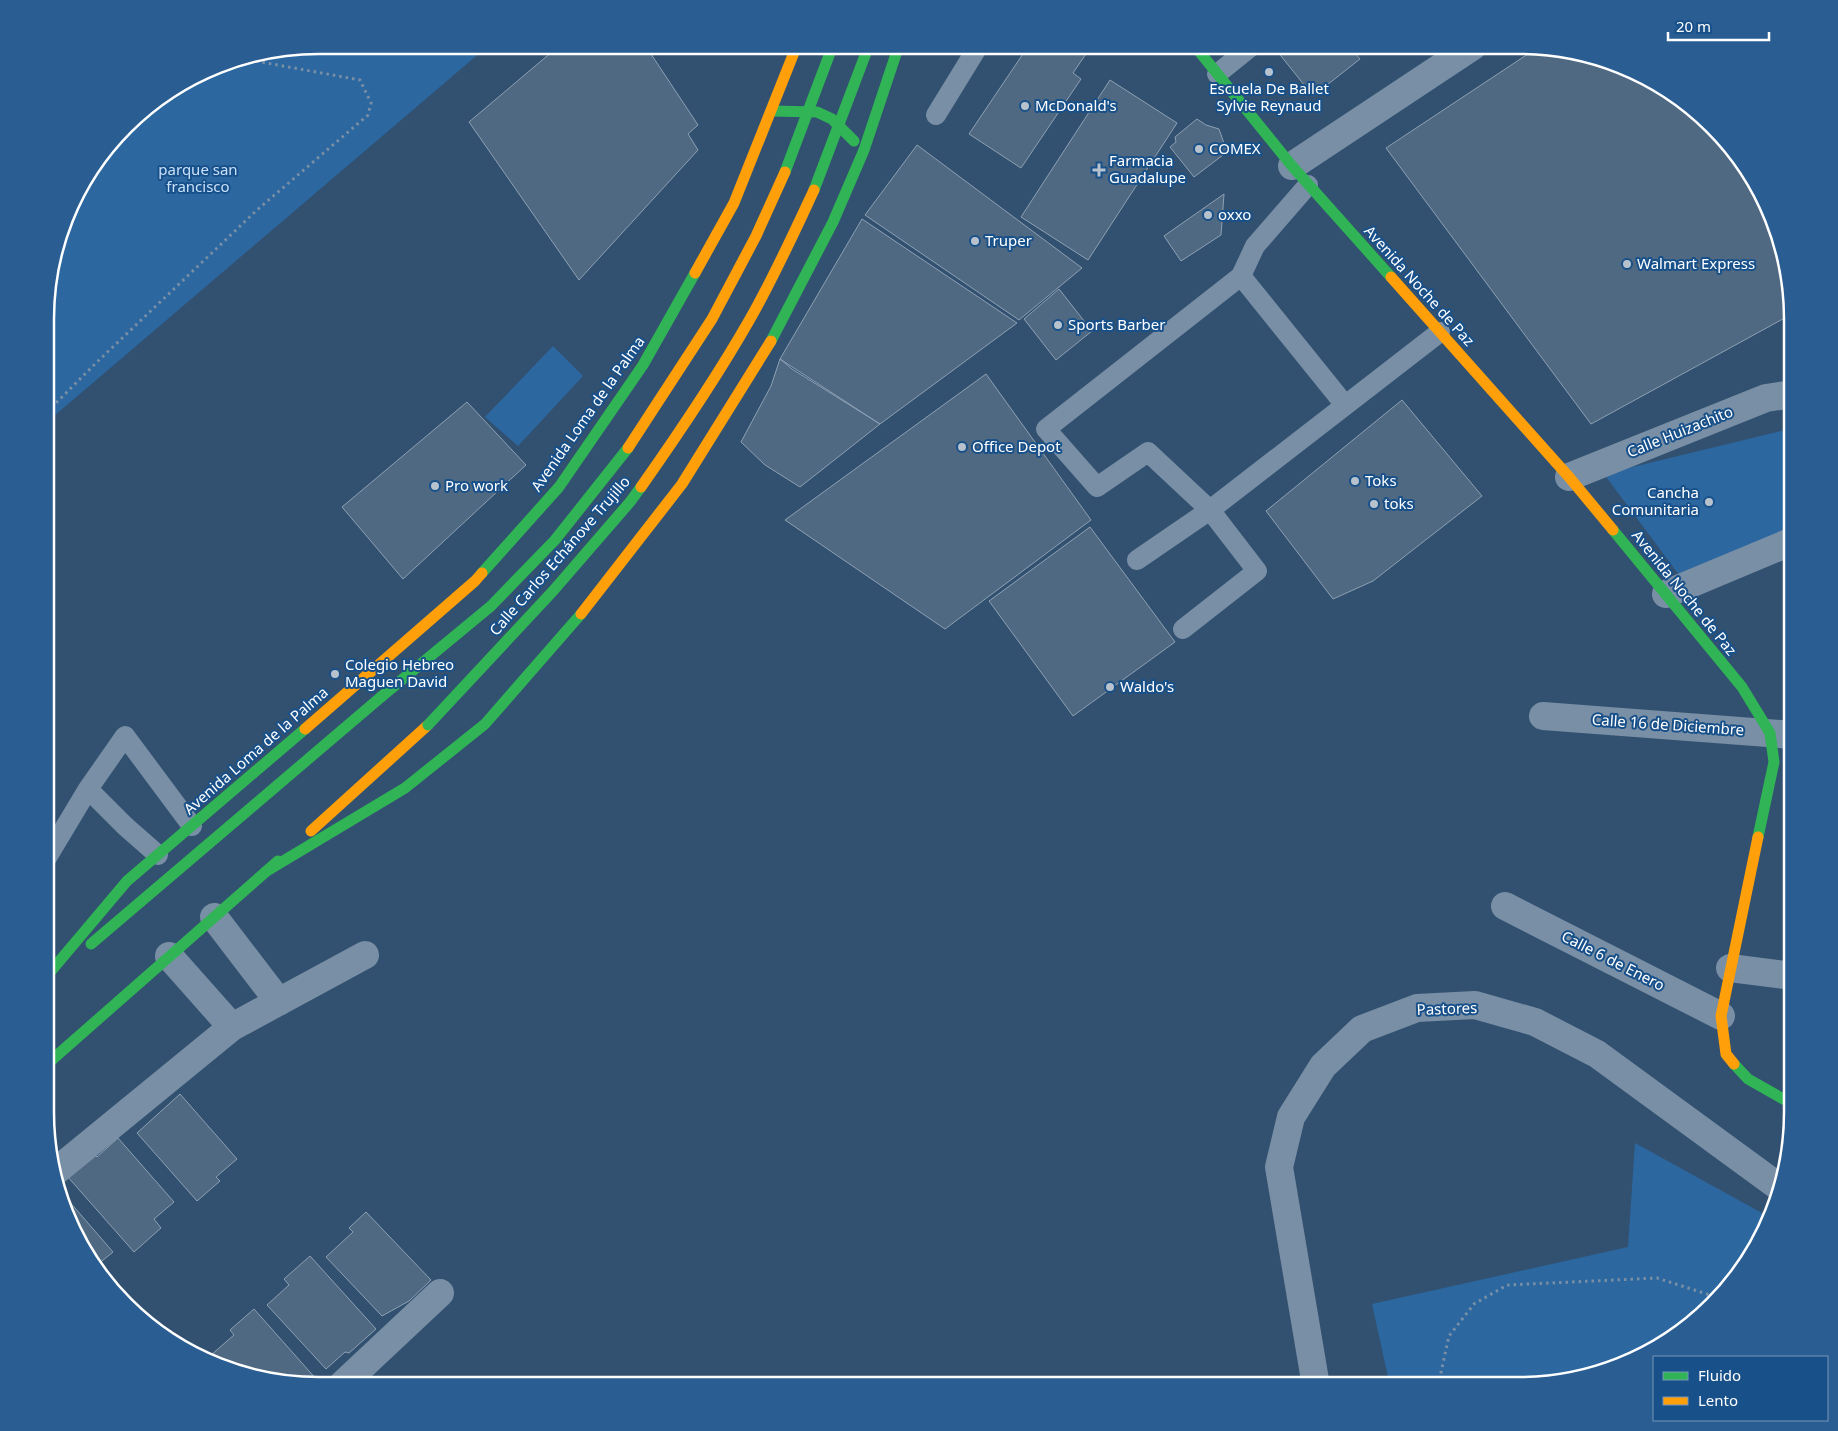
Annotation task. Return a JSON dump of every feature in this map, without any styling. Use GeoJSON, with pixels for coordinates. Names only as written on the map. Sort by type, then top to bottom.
{"type":"FeatureCollection","features":[{"type":"Feature","properties":{"kind":"street","name":"Avenida Loma de la Palma"},"geometry":{"type":"LineString","coordinates":[[54,967],[127,881],[475,581],[559,487],[643,365],[734,203],[793,54]]}},
{"type":"Feature","properties":{"kind":"street","name":"Calle Carlos Echánove Trujillo"},"geometry":{"type":"LineString","coordinates":[[54,975],[381,697],[492,606],[555,540],[634,441],[712,319],[756,236],[793,153],[830,54]]}},
{"type":"Feature","properties":{"kind":"street","name":"Calle Carlos Echánove Trujillo"},"geometry":{"type":"LineString","coordinates":[[265,872],[428,726],[553,591],[624,510],[690,418],[750,319],[786,250],[818,181],[866,54]]}},
{"type":"Feature","properties":{"kind":"street"},"geometry":{"type":"LineString","coordinates":[[54,1057],[265,872],[405,788],[485,724],[579,616],[682,484],[765,354],[833,222],[864,150],[896,54]]}},
{"type":"Feature","properties":{"kind":"street","name":"Avenida Noche de Paz"},"geometry":{"type":"LineString","coordinates":[[1201,54],[1300,176],[1569,477],[1781,734],[1721,1016],[1726,1054],[1748,1079],[1784,1099]]}},
{"type":"Feature","properties":{"kind":"street"},"geometry":{"type":"LineString","coordinates":[[1300,176],[1462,54]]}},
{"type":"Feature","properties":{"kind":"street"},"geometry":{"type":"LineString","coordinates":[[771,110],[816,112],[832,119],[864,150]]}},
{"type":"Feature","properties":{"kind":"street","name":"Calle Huizachito"},"geometry":{"type":"LineString","coordinates":[[1569,477],[1766,398],[1784,395]]}},
{"type":"Feature","properties":{"kind":"street"},"geometry":{"type":"LineString","coordinates":[[1666,594],[1784,545]]}},
{"type":"Feature","properties":{"kind":"street","name":"Calle 16 de Diciembre"},"geometry":{"type":"LineString","coordinates":[[1543,716],[1781,734]]}},
{"type":"Feature","properties":{"kind":"street","name":"Calle 6 de Enero"},"geometry":{"type":"LineString","coordinates":[[1505,906],[1721,1016]]}},
{"type":"Feature","properties":{"kind":"street"},"geometry":{"type":"LineString","coordinates":[[214,917],[279,1002]]}},
{"type":"Feature","properties":{"kind":"street"},"geometry":{"type":"LineString","coordinates":[[60,1168],[232,1027],[365,955]]}},
{"type":"Feature","properties":{"kind":"street"},"geometry":{"type":"LineString","coordinates":[[169,956],[232,1027]]}},
{"type":"Feature","properties":{"kind":"street"},"geometry":{"type":"LineString","coordinates":[[1730,968],[1784,975]]}},
{"type":"Feature","properties":{"kind":"street","name":"Pastores"},"geometry":{"type":"LineString","coordinates":[[1314,1377],[1279,1168],[1292,1117],[1324,1066],[1362,1029],[1417,1008],[1475,1005],[1535,1022],[1597,1054],[1774,1184]]}},
{"type":"Feature","properties":{"kind":"street"},"geometry":{"type":"LineString","coordinates":[[351,1377],[440,1293]]}},
{"type":"Feature","properties":{"kind":"lane"},"geometry":{"type":"LineString","coordinates":[[936,115],[973,54]]}},
{"type":"Feature","properties":{"kind":"lane"},"geometry":{"type":"LineString","coordinates":[[1217,74],[1243,54]]}},
{"type":"Feature","properties":{"kind":"lane"},"geometry":{"type":"LineString","coordinates":[[1183,629],[1257,571],[1210,510],[1148,452],[1097,487],[1046,429],[1241,276],[1255,246],[1300,176]]}},
{"type":"Feature","properties":{"kind":"lane"},"geometry":{"type":"LineString","coordinates":[[1241,276],[1345,405]]}},
{"type":"Feature","properties":{"kind":"lane"},"geometry":{"type":"LineString","coordinates":[[1137,560],[1210,510],[1440,332]]}},
{"type":"Feature","properties":{"kind":"lane"},"geometry":{"type":"LineString","coordinates":[[54,845],[88,788],[125,736],[192,826]]}},
{"type":"Feature","properties":{"kind":"lane"},"geometry":{"type":"LineString","coordinates":[[88,788],[124,826],[158,856]]}},
{"type":"Feature","properties":{"kind":"path"},"geometry":{"type":"LineString","coordinates":[[54,405],[96,362],[256,210],[368,115],[371,103],[360,80],[257,61]]}},
{"type":"Feature","properties":{"kind":"path"},"geometry":{"type":"LineString","coordinates":[[1440,1377],[1449,1336],[1474,1304],[1507,1285],[1657,1278],[1711,1296]]}},
{"type":"Feature","properties":{"kind":"green space","name":"parque san francisco"},"geometry":{"type":"Polygon","coordinates":[[[301,54],[478,54],[54,416],[54,301],[59,267],[68,233],[81,201],[98,171],[119,144],[144,119],[171,98],[201,81],[233,68],[267,59],[301,54]]]}},
{"type":"Feature","properties":{"kind":"green space"},"geometry":{"type":"Polygon","coordinates":[[[553,346],[583,376],[518,446],[485,417],[553,346]]]}},
{"type":"Feature","properties":{"kind":"green space","name":"Cancha Comunitaria"},"geometry":{"type":"Polygon","coordinates":[[[1784,430],[1784,533],[1682,579],[1604,474],[1784,430]]]}},
{"type":"Feature","properties":{"kind":"green space"},"geometry":{"type":"Polygon","coordinates":[[[1635,1143],[1764,1214],[1740,1260],[1707,1300],[1667,1333],[1621,1357],[1588,1368],[1537,1377],[1388,1377],[1372,1304],[1628,1247],[1635,1143]]]}},
{"type":"Feature","properties":{"kind":"building"},"geometry":{"type":"Polygon","coordinates":[[[549,54],[651,54],[698,125],[688,134],[698,150],[579,280],[469,122],[549,54]]]}},
{"type":"Feature","properties":{"kind":"building","name":"McDonald's"},"geometry":{"type":"Polygon","coordinates":[[[1023,54],[1086,54],[1073,73],[1081,79],[1021,168],[969,134],[1023,54]]]}},
{"type":"Feature","properties":{"kind":"building"},"geometry":{"type":"Polygon","coordinates":[[[1279,54],[1356,54],[1360,59],[1313,96],[1279,54]]]}},
{"type":"Feature","properties":{"kind":"building","name":"Walmart Express"},"geometry":{"type":"Polygon","coordinates":[[[1528,54],[1571,59],[1621,74],[1652,89],[1681,108],[1707,131],[1740,171],[1757,201],[1770,233],[1782,284],[1784,318],[1591,424],[1386,148],[1528,54]]]}},
{"type":"Feature","properties":{"kind":"building","name":"Farmacia Guadalupe"},"geometry":{"type":"Polygon","coordinates":[[[1110,80],[1177,123],[1088,260],[1021,217],[1110,80]]]}},
{"type":"Feature","properties":{"kind":"building","name":"COMEX"},"geometry":{"type":"Polygon","coordinates":[[[1197,119],[1206,125],[1219,129],[1227,152],[1194,177],[1170,147],[1176,142],[1175,137],[1197,119]]]}},
{"type":"Feature","properties":{"kind":"building","name":"Truper"},"geometry":{"type":"Polygon","coordinates":[[[917,145],[1082,268],[1019,320],[865,215],[917,145]]]}},
{"type":"Feature","properties":{"kind":"building","name":"oxxo"},"geometry":{"type":"Polygon","coordinates":[[[1224,194],[1221,235],[1181,261],[1164,236],[1224,194]]]}},
{"type":"Feature","properties":{"kind":"building"},"geometry":{"type":"Polygon","coordinates":[[[862,219],[1017,323],[880,424],[780,359],[862,219]]]}},
{"type":"Feature","properties":{"kind":"building","name":"Sports Barber"},"geometry":{"type":"Polygon","coordinates":[[[1059,289],[1092,331],[1056,360],[1024,319],[1059,289]]]}},
{"type":"Feature","properties":{"kind":"building"},"geometry":{"type":"Polygon","coordinates":[[[780,359],[792,369],[880,424],[800,487],[765,465],[741,442],[771,386],[780,359]]]}},
{"type":"Feature","properties":{"kind":"building","name":"Office Depot"},"geometry":{"type":"Polygon","coordinates":[[[986,374],[1091,520],[945,629],[785,520],[986,374]]]}},
{"type":"Feature","properties":{"kind":"building","name":"toks"},"geometry":{"type":"Polygon","coordinates":[[[1402,400],[1482,496],[1373,581],[1333,599],[1266,511],[1402,400]]]}},
{"type":"Feature","properties":{"kind":"building","name":"Pro work"},"geometry":{"type":"Polygon","coordinates":[[[467,402],[526,465],[403,579],[342,507],[467,402]]]}},
{"type":"Feature","properties":{"kind":"building"},"geometry":{"type":"Polygon","coordinates":[[[1090,527],[1175,642],[1073,716],[989,601],[1090,527]]]}},
{"type":"Feature","properties":{"kind":"building"},"geometry":{"type":"Polygon","coordinates":[[[180,1094],[237,1159],[216,1177],[220,1181],[197,1201],[137,1133],[180,1094]]]}},
{"type":"Feature","properties":{"kind":"building"},"geometry":{"type":"Polygon","coordinates":[[[118,1138],[174,1202],[154,1219],[161,1228],[134,1252],[67,1176],[93,1153],[97,1157],[118,1138]]]}},
{"type":"Feature","properties":{"kind":"building"},"geometry":{"type":"Polygon","coordinates":[[[69,1201],[113,1252],[100,1263],[81,1230],[69,1201]]]}},
{"type":"Feature","properties":{"kind":"building"},"geometry":{"type":"Polygon","coordinates":[[[366,1212],[431,1280],[409,1301],[382,1316],[326,1257],[353,1232],[349,1228],[366,1212]]]}},
{"type":"Feature","properties":{"kind":"building"},"geometry":{"type":"Polygon","coordinates":[[[310,1256],[376,1329],[349,1353],[345,1352],[326,1369],[267,1305],[289,1285],[284,1279],[310,1256]]]}},
{"type":"Feature","properties":{"kind":"building"},"geometry":{"type":"Polygon","coordinates":[[[254,1309],[314,1377],[267,1372],[233,1363],[211,1355],[234,1335],[230,1330],[254,1309]]]}},
{"type":"Feature","properties":{"kind":"traffic: fast"},"geometry":{"type":"LineString","coordinates":[[785,172],[830,54]]}},
{"type":"Feature","properties":{"kind":"traffic: fast"},"geometry":{"type":"LineString","coordinates":[[814,190],[866,54]]}},
{"type":"Feature","properties":{"kind":"traffic: fast"},"geometry":{"type":"LineString","coordinates":[[771,341],[833,222],[864,150],[896,54]]}},
{"type":"Feature","properties":{"kind":"traffic: fast"},"geometry":{"type":"LineString","coordinates":[[1201,54],[1292,166],[1391,277]]}},
{"type":"Feature","properties":{"kind":"traffic: fast"},"geometry":{"type":"LineString","coordinates":[[771,111],[817,112],[832,119],[854,141]]}},
{"type":"Feature","properties":{"kind":"traffic: fast"},"geometry":{"type":"LineString","coordinates":[[482,573],[559,487],[643,365],[695,273]]}},
{"type":"Feature","properties":{"kind":"traffic: fast"},"geometry":{"type":"LineString","coordinates":[[381,697],[491,606],[555,540],[628,448]]}},
{"type":"Feature","properties":{"kind":"traffic: fast"},"geometry":{"type":"LineString","coordinates":[[428,725],[553,591],[641,487]]}},
{"type":"Feature","properties":{"kind":"traffic: fast"},"geometry":{"type":"LineString","coordinates":[[1613,530],[1742,687],[1770,733],[1774,762],[1758,837]]}},
{"type":"Feature","properties":{"kind":"traffic: fast"},"geometry":{"type":"LineString","coordinates":[[265,872],[405,788],[485,724],[581,614]]}},
{"type":"Feature","properties":{"kind":"traffic: fast"},"geometry":{"type":"LineString","coordinates":[[91,944],[381,697]]}},
{"type":"Feature","properties":{"kind":"traffic: fast"},"geometry":{"type":"LineString","coordinates":[[54,968],[127,881],[305,729]]}},
{"type":"Feature","properties":{"kind":"traffic: fast"},"geometry":{"type":"LineString","coordinates":[[54,1058],[278,861]]}},
{"type":"Feature","properties":{"kind":"traffic: fast"},"geometry":{"type":"LineString","coordinates":[[1734,1064],[1748,1079],[1784,1099]]}},
{"type":"Feature","properties":{"kind":"traffic: slow"},"geometry":{"type":"LineString","coordinates":[[695,273],[734,203],[793,54]]}},
{"type":"Feature","properties":{"kind":"traffic: slow"},"geometry":{"type":"LineString","coordinates":[[628,448],[712,319],[756,236],[785,172]]}},
{"type":"Feature","properties":{"kind":"traffic: slow"},"geometry":{"type":"LineString","coordinates":[[641,487],[737,341],[776,271],[814,190]]}},
{"type":"Feature","properties":{"kind":"traffic: slow"},"geometry":{"type":"LineString","coordinates":[[1391,277],[1569,477],[1613,530]]}},
{"type":"Feature","properties":{"kind":"traffic: slow"},"geometry":{"type":"LineString","coordinates":[[581,614],[682,484],[771,341]]}},
{"type":"Feature","properties":{"kind":"traffic: slow"},"geometry":{"type":"LineString","coordinates":[[305,729],[482,573]]}},
{"type":"Feature","properties":{"kind":"traffic: slow"},"geometry":{"type":"LineString","coordinates":[[311,831],[428,725]]}},
{"type":"Feature","properties":{"kind":"traffic: slow"},"geometry":{"type":"LineString","coordinates":[[1734,1064],[1726,1054],[1721,1016],[1758,837]]}},
{"type":"Feature","properties":{"kind":"place","name":"Escuela De Ballet Sylvie Reynaud"},"geometry":{"type":"Point","coordinates":[1269,72]}},
{"type":"Feature","properties":{"kind":"place","name":"McDonald's"},"geometry":{"type":"Point","coordinates":[1025,106]}},
{"type":"Feature","properties":{"kind":"place","name":"COMEX"},"geometry":{"type":"Point","coordinates":[1199,149]}},
{"type":"Feature","properties":{"kind":"place","name":"Farmacia Guadalupe"},"geometry":{"type":"Point","coordinates":[1099,170]}},
{"type":"Feature","properties":{"kind":"place","name":"oxxo"},"geometry":{"type":"Point","coordinates":[1208,215]}},
{"type":"Feature","properties":{"kind":"place","name":"Truper"},"geometry":{"type":"Point","coordinates":[975,241]}},
{"type":"Feature","properties":{"kind":"place","name":"Walmart Express"},"geometry":{"type":"Point","coordinates":[1627,264]}},
{"type":"Feature","properties":{"kind":"place","name":"Sports Barber"},"geometry":{"type":"Point","coordinates":[1058,325]}},
{"type":"Feature","properties":{"kind":"place","name":"Office Depot"},"geometry":{"type":"Point","coordinates":[962,447]}},
{"type":"Feature","properties":{"kind":"place","name":"Toks"},"geometry":{"type":"Point","coordinates":[1355,481]}},
{"type":"Feature","properties":{"kind":"place","name":"Pro work"},"geometry":{"type":"Point","coordinates":[435,486]}},
{"type":"Feature","properties":{"kind":"place","name":"Cancha Comunitaria"},"geometry":{"type":"Point","coordinates":[1709,502]}},
{"type":"Feature","properties":{"kind":"place","name":"toks"},"geometry":{"type":"Point","coordinates":[1374,504]}},
{"type":"Feature","properties":{"kind":"place","name":"Colegio Hebreo Maguen David"},"geometry":{"type":"Point","coordinates":[335,674]}},
{"type":"Feature","properties":{"kind":"place","name":"Waldo's"},"geometry":{"type":"Point","coordinates":[1110,687]}}]}
